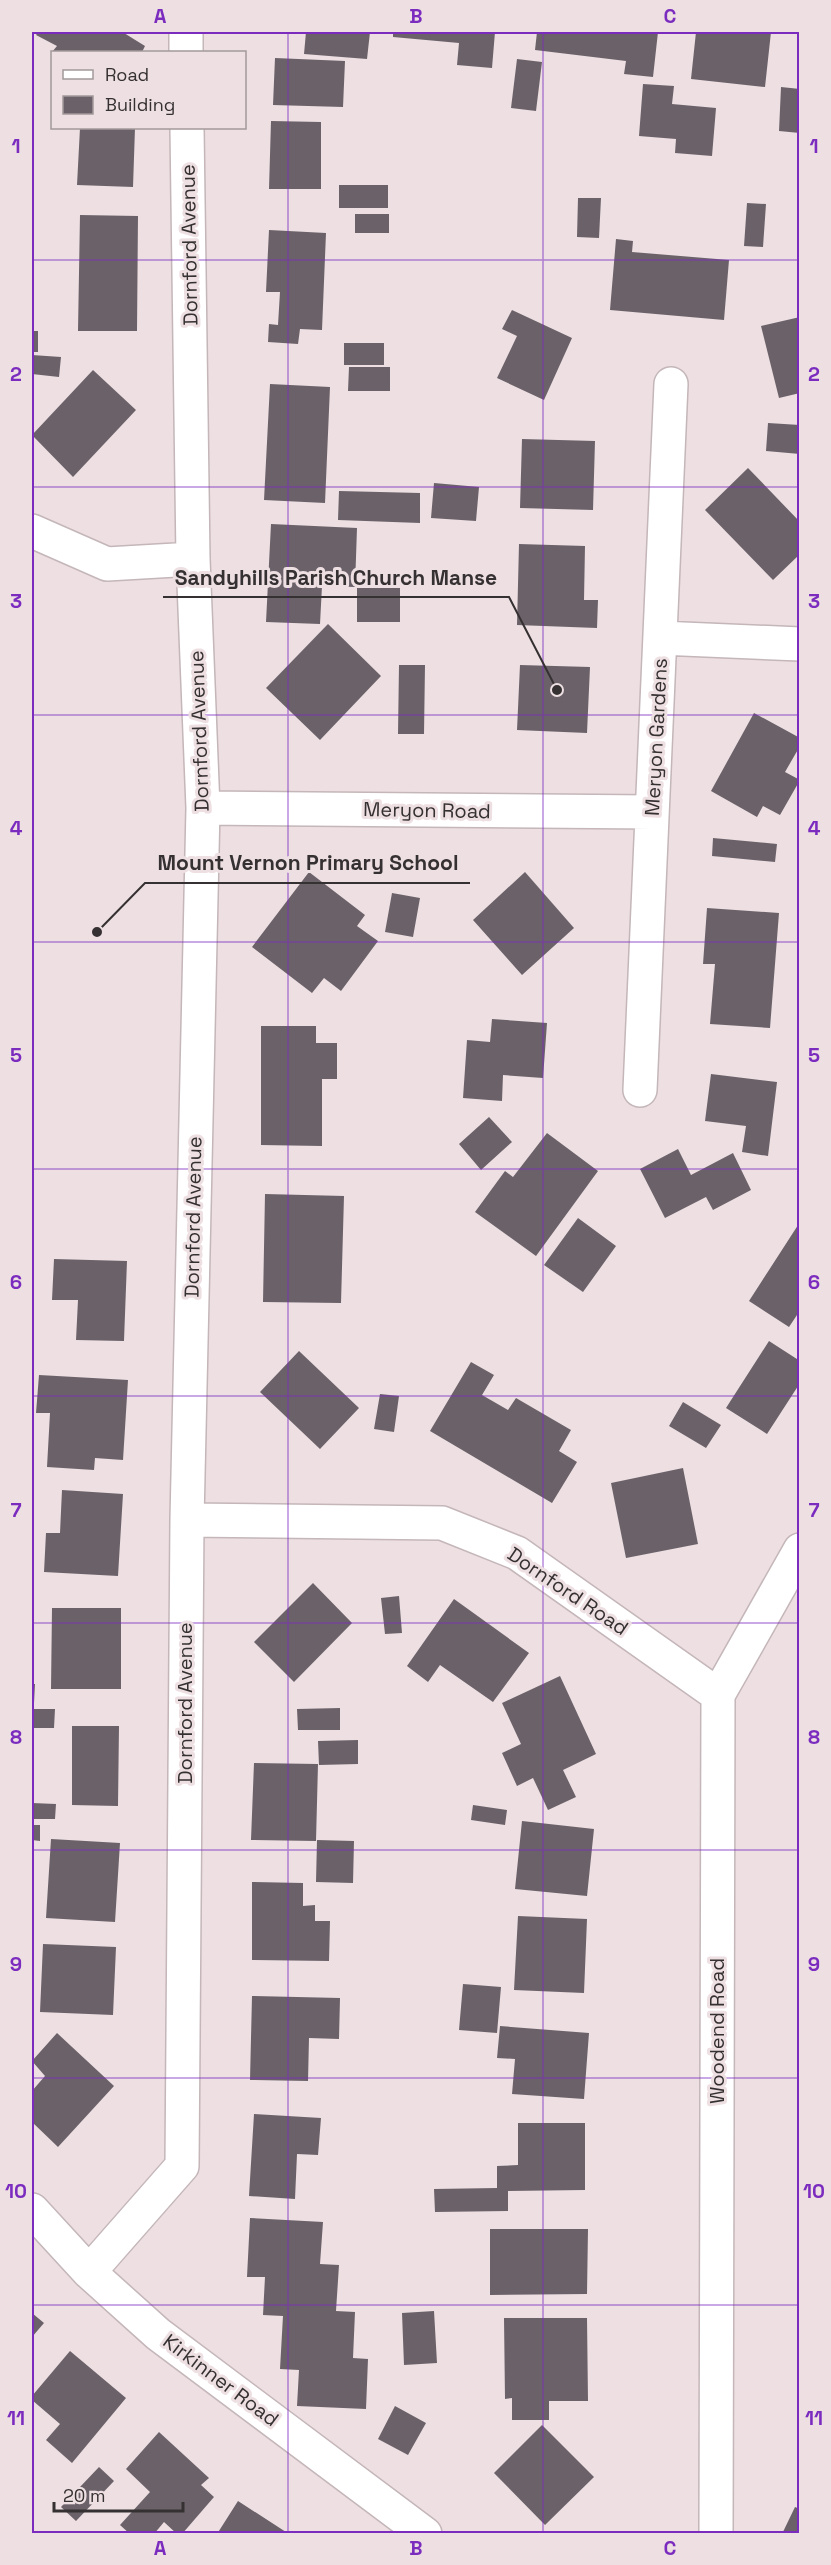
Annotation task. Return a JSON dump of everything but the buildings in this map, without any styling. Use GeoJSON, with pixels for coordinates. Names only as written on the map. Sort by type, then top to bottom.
{"type":"FeatureCollection","features":[{"type":"Feature","properties":{"kind":"street"},"geometry":{"type":"LineString","coordinates":[[186,32],[186,51]]}},
{"type":"Feature","properties":{"kind":"street","name":"Dornford Avenue"},"geometry":{"type":"LineString","coordinates":[[89,2272],[182,2166],[187,1520],[203,808],[193,560],[187,129]]}},
{"type":"Feature","properties":{"kind":"street","name":"Meryon Gardens"},"geometry":{"type":"LineString","coordinates":[[640,1090],[671,384]]}},
{"type":"Feature","properties":{"kind":"street"},"geometry":{"type":"LineString","coordinates":[[32,531],[107,564],[193,560]]}},
{"type":"Feature","properties":{"kind":"street"},"geometry":{"type":"LineString","coordinates":[[660,638],[800,644]]}},
{"type":"Feature","properties":{"kind":"street","name":"Meryon Road"},"geometry":{"type":"LineString","coordinates":[[203,808],[652,812]]}},
{"type":"Feature","properties":{"kind":"street","name":"Dornford Road"},"geometry":{"type":"LineString","coordinates":[[187,1520],[442,1523],[517,1553],[718,1695]]}},
{"type":"Feature","properties":{"kind":"street","name":"Woodend Road"},"geometry":{"type":"LineString","coordinates":[[716,2534],[718,1695],[800,1550]]}},
{"type":"Feature","properties":{"kind":"street","name":"Kirkinner Road"},"geometry":{"type":"LineString","coordinates":[[32,2210],[89,2272],[158,2334],[425,2534]]}},
{"type":"Feature","properties":{"kind":"place","name":"Sandyhills Parish Church Manse"},"geometry":{"type":"Point","coordinates":[557,690]}},
{"type":"Feature","properties":{"kind":"place","name":"Mount Vernon Primary School"},"geometry":{"type":"Point","coordinates":[97,932]}}]}
